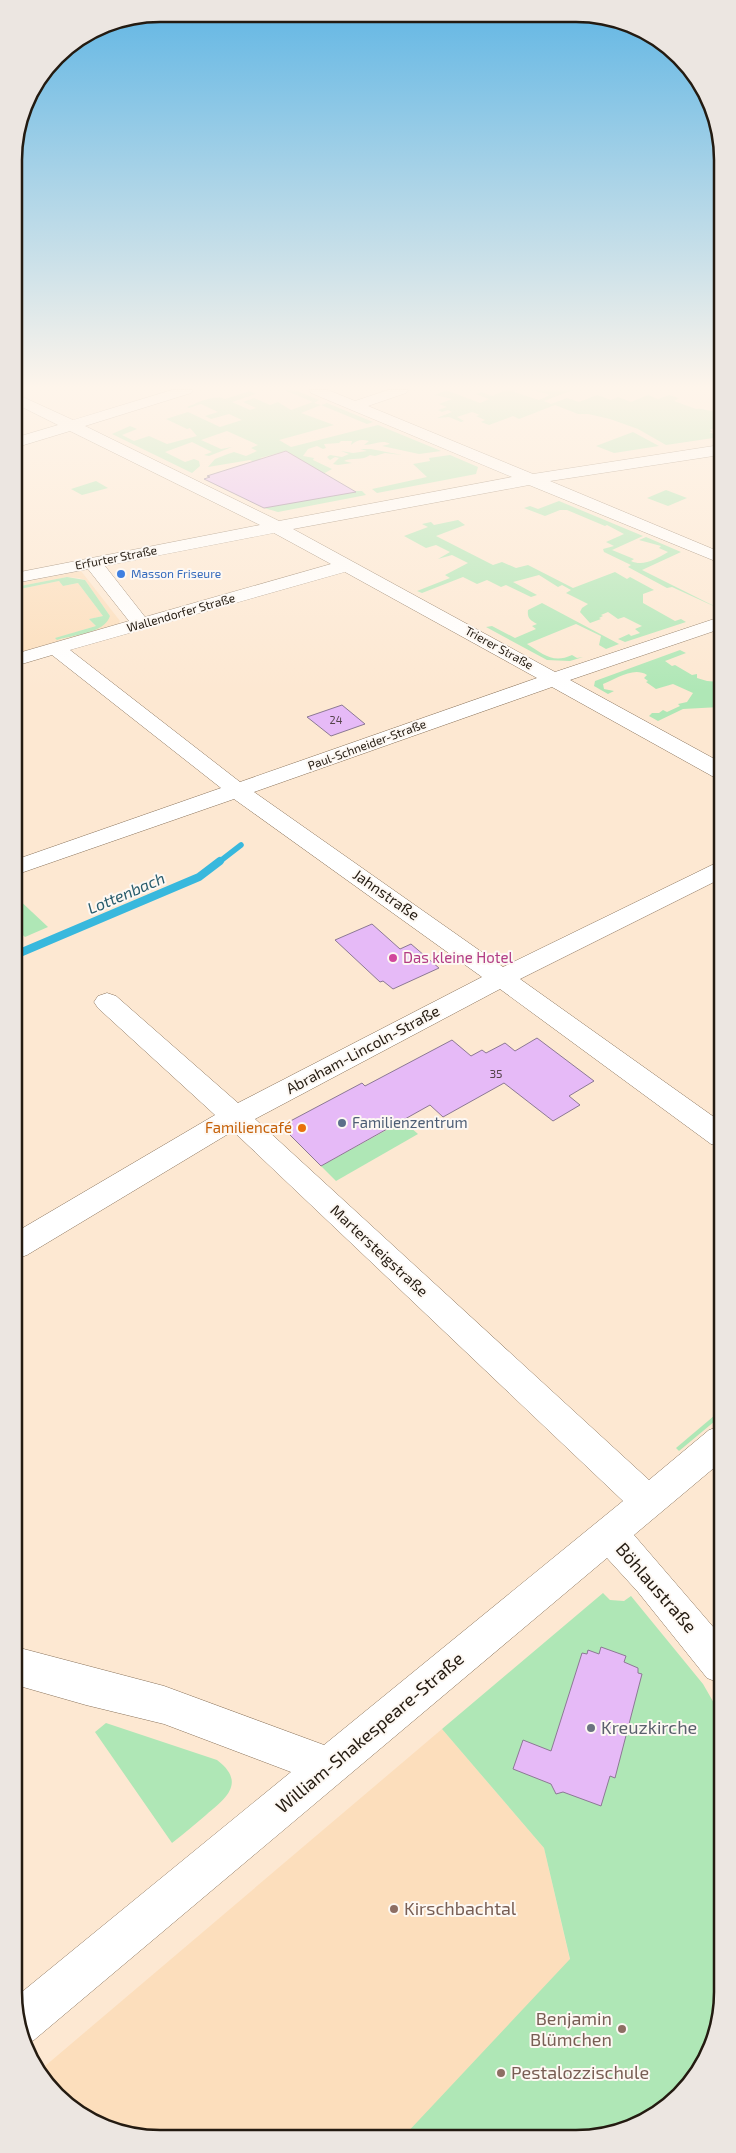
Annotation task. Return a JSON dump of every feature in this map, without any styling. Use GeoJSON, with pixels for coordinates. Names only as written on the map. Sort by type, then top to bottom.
{"type":"FeatureCollection","features":[{"type":"Feature","properties":{"kind":"street","name":"Trierer Straße"},"geometry":{"type":"LineString","coordinates":[[203,490],[348,565],[714,767]]}},
{"type":"Feature","properties":{"kind":"street","name":"Erfurter Straße"},"geometry":{"type":"LineString","coordinates":[[23,577],[470,490]]}},
{"type":"Feature","properties":{"kind":"street"},"geometry":{"type":"LineString","coordinates":[[558,490],[714,555]]}},
{"type":"Feature","properties":{"kind":"street"},"geometry":{"type":"LineString","coordinates":[[93,563],[142,625]]}},
{"type":"Feature","properties":{"kind":"street","name":"Wallendorfer Straße"},"geometry":{"type":"LineString","coordinates":[[23,658],[348,565]]}},
{"type":"Feature","properties":{"kind":"street","name":"Paul-Schneider-Straße"},"geometry":{"type":"LineString","coordinates":[[23,865],[554,679],[714,625]]}},
{"type":"Feature","properties":{"kind":"street","name":"Jahnstraße"},"geometry":{"type":"LineString","coordinates":[[54,648],[238,791],[502,978],[713,1133]]}},
{"type":"Feature","properties":{"kind":"street","name":"Abraham-Lincoln-Straße"},"geometry":{"type":"LineString","coordinates":[[22,1243],[235,1117],[502,978],[714,873]]}},
{"type":"Feature","properties":{"kind":"street","name":"Martersteigstraße"},"geometry":{"type":"LineString","coordinates":[[107,1002],[235,1117],[648,1502]]}},
{"type":"Feature","properties":{"kind":"street","name":"William-Shakespeare-Straße"},"geometry":{"type":"LineString","coordinates":[[25,2018],[713,1448]]}},
{"type":"Feature","properties":{"kind":"street","name":"Böhlaustraße"},"geometry":{"type":"LineString","coordinates":[[609,1534],[651,1580],[713,1654]]}},
{"type":"Feature","properties":{"kind":"street"},"geometry":{"type":"LineString","coordinates":[[22,1668],[164,1705],[329,1767]]}},
{"type":"Feature","properties":{"kind":"shaded area"},"geometry":{"type":"Polygon","coordinates":[[[81,571],[120,621],[115,629],[23,656],[23,588],[59,581],[63,586],[78,583],[103,616],[89,619],[96,626],[56,638],[62,639],[98,628],[110,616],[85,580],[67,577],[23,586],[23,582],[81,571]]]}},
{"type":"Feature","properties":{"kind":"shaded area","name":"Kirschbachtal"},"geometry":{"type":"Polygon","coordinates":[[[442,1729],[544,1848],[570,1960],[524,2010],[553,2130],[161,2130],[134,2128],[100,2116],[77,2102],[63,2090],[45,2066],[442,1729]]]}},
{"type":"Feature","properties":{"kind":"green space"},"geometry":{"type":"Polygon","coordinates":[[[74,490],[99,490],[82,495],[74,490]]]}},
{"type":"Feature","properties":{"kind":"green space"},"geometry":{"type":"Polygon","coordinates":[[[374,490],[390,490],[377,493],[374,490]]]}},
{"type":"Feature","properties":{"kind":"green space"},"geometry":{"type":"Polygon","coordinates":[[[667,490],[687,498],[668,506],[647,498],[667,490]]]}},
{"type":"Feature","properties":{"kind":"green space"},"geometry":{"type":"Polygon","coordinates":[[[362,491],[366,495],[278,512],[264,508],[362,491]]]}},
{"type":"Feature","properties":{"kind":"green space"},"geometry":{"type":"Polygon","coordinates":[[[559,501],[643,536],[612,550],[634,559],[631,561],[636,563],[654,560],[668,552],[659,548],[661,546],[639,540],[646,537],[681,552],[642,570],[714,606],[672,587],[667,588],[628,567],[631,565],[604,552],[603,549],[614,546],[606,542],[624,534],[607,525],[605,526],[567,510],[560,510],[545,516],[524,508],[530,506],[538,509],[559,501]]]}},
{"type":"Feature","properties":{"kind":"green space"},"geometry":{"type":"Polygon","coordinates":[[[458,520],[465,525],[436,536],[493,565],[502,562],[516,568],[528,565],[573,588],[615,572],[627,579],[630,577],[654,590],[643,594],[643,603],[675,621],[681,619],[686,622],[625,642],[618,639],[629,634],[631,636],[640,633],[635,629],[642,626],[624,617],[618,619],[608,612],[601,615],[603,616],[599,618],[601,619],[590,623],[580,612],[588,604],[566,593],[571,590],[562,585],[558,587],[539,575],[513,582],[537,595],[531,597],[506,585],[501,587],[487,580],[477,584],[463,577],[422,593],[417,591],[450,578],[445,575],[468,563],[452,555],[438,559],[450,552],[436,545],[426,548],[404,536],[428,527],[422,524],[431,522],[434,525],[458,520]]]}},
{"type":"Feature","properties":{"kind":"green space"},"geometry":{"type":"Polygon","coordinates":[[[67,577],[85,580],[110,616],[107,622],[95,630],[57,640],[55,638],[96,626],[89,619],[103,616],[78,583],[63,586],[59,581],[23,588],[23,586],[67,577]]]}},
{"type":"Feature","properties":{"kind":"green space"},"geometry":{"type":"Polygon","coordinates":[[[542,603],[619,644],[606,649],[599,645],[601,636],[576,624],[527,644],[548,657],[565,658],[572,655],[577,658],[583,657],[570,661],[547,660],[486,627],[492,626],[515,638],[536,629],[532,626],[537,624],[528,615],[528,610],[542,603]]]}},
{"type":"Feature","properties":{"kind":"green space"},"geometry":{"type":"Polygon","coordinates":[[[680,650],[686,653],[665,661],[692,675],[697,674],[697,678],[714,682],[714,707],[683,709],[658,721],[649,716],[652,713],[659,713],[663,710],[667,712],[680,706],[678,704],[687,702],[693,693],[673,684],[656,689],[646,682],[648,681],[644,678],[647,675],[636,672],[603,684],[604,689],[614,691],[608,694],[594,686],[595,681],[680,650]]]}},
{"type":"Feature","properties":{"kind":"green space"},"geometry":{"type":"Polygon","coordinates":[[[23,903],[48,927],[25,937],[23,935],[23,903]]]}},
{"type":"Feature","properties":{"kind":"green space"},"geometry":{"type":"Polygon","coordinates":[[[403,1121],[418,1134],[336,1181],[321,1166],[403,1121]]]}},
{"type":"Feature","properties":{"kind":"green space"},"geometry":{"type":"Polygon","coordinates":[[[713,1416],[713,1422],[679,1451],[676,1448],[713,1416]]]}},
{"type":"Feature","properties":{"kind":"green space"},"geometry":{"type":"Polygon","coordinates":[[[603,1593],[610,1600],[624,1601],[631,1596],[703,1684],[713,1702],[713,2001],[709,2028],[703,2045],[690,2069],[666,2096],[644,2112],[620,2123],[593,2129],[410,2130],[570,1959],[544,1848],[442,1729],[603,1593]]]}},
{"type":"Feature","properties":{"kind":"green space"},"geometry":{"type":"Polygon","coordinates":[[[106,1723],[217,1760],[226,1768],[230,1775],[232,1783],[230,1789],[221,1802],[172,1843],[95,1732],[106,1723]]]}},
{"type":"Feature","properties":{"kind":"building"},"geometry":{"type":"Polygon","coordinates":[[[228,490],[356,492],[264,508],[228,490]]]}},
{"type":"Feature","properties":{"kind":"building"},"geometry":{"type":"Polygon","coordinates":[[[342,705],[365,724],[331,736],[307,717],[342,705]]]}},
{"type":"Feature","properties":{"kind":"building","name":"Das kleine Hotel"},"geometry":{"type":"Polygon","coordinates":[[[372,924],[400,949],[411,944],[439,968],[393,989],[383,981],[380,982],[335,940],[372,924]]]}},
{"type":"Feature","properties":{"kind":"building"},"geometry":{"type":"Polygon","coordinates":[[[537,1038],[594,1081],[569,1096],[580,1105],[553,1121],[504,1083],[443,1117],[430,1105],[321,1166],[281,1126],[362,1083],[365,1086],[452,1040],[471,1056],[482,1050],[486,1053],[505,1043],[515,1051],[537,1038]]]}},
{"type":"Feature","properties":{"kind":"building","name":"Kreuzkirche"},"geometry":{"type":"Polygon","coordinates":[[[601,1647],[626,1656],[624,1662],[638,1668],[638,1673],[642,1674],[615,1778],[610,1776],[601,1806],[563,1792],[556,1794],[551,1784],[513,1769],[523,1740],[551,1751],[582,1653],[587,1654],[588,1650],[599,1654],[601,1647]]]}},
{"type":"Feature","properties":{"kind":"waterway","name":"Lottenbach"},"geometry":{"type":"LineString","coordinates":[[219,862],[241,845]]}},
{"type":"Feature","properties":{"kind":"waterway","name":"Lottenbach"},"geometry":{"type":"LineString","coordinates":[[23,952],[199,877],[220,861]]}},
{"type":"Feature","properties":{"kind":"place","name":"Masson Friseure"},"geometry":{"type":"Point","coordinates":[121,574]}},
{"type":"Feature","properties":{"kind":"place","name":"Das kleine Hotel"},"geometry":{"type":"Point","coordinates":[393,958]}},
{"type":"Feature","properties":{"kind":"place","name":"Familienzentrum"},"geometry":{"type":"Point","coordinates":[342,1123]}},
{"type":"Feature","properties":{"kind":"place","name":"Familiencafé"},"geometry":{"type":"Point","coordinates":[302,1128]}},
{"type":"Feature","properties":{"kind":"place","name":"Kreuzkirche"},"geometry":{"type":"Point","coordinates":[591,1728]}},
{"type":"Feature","properties":{"kind":"place","name":"Kirschbachtal"},"geometry":{"type":"Point","coordinates":[394,1909]}},
{"type":"Feature","properties":{"kind":"place","name":"Benjamin Blümchen"},"geometry":{"type":"Point","coordinates":[622,2029]}},
{"type":"Feature","properties":{"kind":"place","name":"Pestalozzischule"},"geometry":{"type":"Point","coordinates":[501,2073]}}]}
